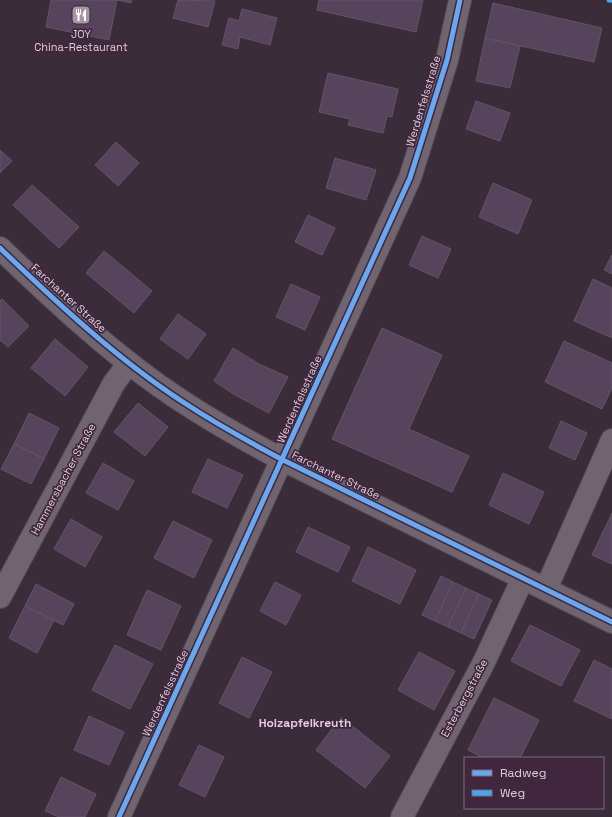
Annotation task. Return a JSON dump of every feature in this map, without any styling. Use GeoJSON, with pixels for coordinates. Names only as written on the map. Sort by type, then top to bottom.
{"type":"FeatureCollection","features":[{"type":"Feature","properties":{"kind":"street","name":"Werdenfelsstraße"},"geometry":{"type":"LineString","coordinates":[[119,817],[283,460],[410,178],[447,60],[460,0]]}},
{"type":"Feature","properties":{"kind":"street","name":"Farchanter Straße"},"geometry":{"type":"LineString","coordinates":[[0,248],[50,296],[129,363],[182,402],[244,439],[283,460],[612,622]]}},
{"type":"Feature","properties":{"kind":"street","name":"Hammersbacher Straße"},"geometry":{"type":"LineString","coordinates":[[0,597],[114,383],[129,363]]}},
{"type":"Feature","properties":{"kind":"street"},"geometry":{"type":"LineString","coordinates":[[546,589],[612,440]]}},
{"type":"Feature","properties":{"kind":"street","name":"Esterbergstraße"},"geometry":{"type":"LineString","coordinates":[[402,817],[484,662],[523,578]]}},
{"type":"Feature","properties":{"kind":"building","name":"JOY China-Restaurant"},"geometry":{"type":"Polygon","coordinates":[[[51,0],[117,0],[109,40],[46,27],[51,0]]]}},
{"type":"Feature","properties":{"kind":"building"},"geometry":{"type":"Polygon","coordinates":[[[117,0],[132,0],[131,3],[117,0]]]}},
{"type":"Feature","properties":{"kind":"building"},"geometry":{"type":"Polygon","coordinates":[[[178,0],[215,1],[208,27],[173,18],[178,0]]]}},
{"type":"Feature","properties":{"kind":"building"},"geometry":{"type":"Polygon","coordinates":[[[319,0],[423,0],[416,32],[317,10],[319,0]]]}},
{"type":"Feature","properties":{"kind":"building"},"geometry":{"type":"Polygon","coordinates":[[[493,3],[602,28],[594,62],[485,38],[493,3]]]}},
{"type":"Feature","properties":{"kind":"building"},"geometry":{"type":"Polygon","coordinates":[[[242,9],[277,18],[270,45],[240,37],[238,49],[222,45],[229,18],[239,21],[242,9]]]}},
{"type":"Feature","properties":{"kind":"building"},"geometry":{"type":"Polygon","coordinates":[[[485,38],[520,46],[510,88],[476,81],[485,38]]]}},
{"type":"Feature","properties":{"kind":"building"},"geometry":{"type":"Polygon","coordinates":[[[328,73],[398,89],[392,117],[387,116],[383,133],[348,125],[350,119],[319,112],[328,73]]]}},
{"type":"Feature","properties":{"kind":"building"},"geometry":{"type":"Polygon","coordinates":[[[476,101],[510,113],[500,141],[466,129],[476,101]]]}},
{"type":"Feature","properties":{"kind":"building"},"geometry":{"type":"Polygon","coordinates":[[[116,142],[139,163],[118,186],[95,165],[116,142]]]}},
{"type":"Feature","properties":{"kind":"building"},"geometry":{"type":"Polygon","coordinates":[[[0,150],[12,161],[0,173],[0,150]]]}},
{"type":"Feature","properties":{"kind":"building"},"geometry":{"type":"Polygon","coordinates":[[[335,158],[376,170],[366,200],[326,188],[335,158]]]}},
{"type":"Feature","properties":{"kind":"building"},"geometry":{"type":"Polygon","coordinates":[[[493,183],[532,200],[518,234],[479,217],[493,183]]]}},
{"type":"Feature","properties":{"kind":"building"},"geometry":{"type":"Polygon","coordinates":[[[32,185],[79,227],[59,248],[13,205],[32,185]]]}},
{"type":"Feature","properties":{"kind":"building"},"geometry":{"type":"Polygon","coordinates":[[[308,215],[335,228],[322,255],[295,242],[308,215]]]}},
{"type":"Feature","properties":{"kind":"building"},"geometry":{"type":"Polygon","coordinates":[[[422,236],[451,249],[438,278],[409,265],[422,236]]]}},
{"type":"Feature","properties":{"kind":"building"},"geometry":{"type":"Polygon","coordinates":[[[104,251],[152,291],[134,313],[86,273],[104,251]]]}},
{"type":"Feature","properties":{"kind":"building"},"geometry":{"type":"Polygon","coordinates":[[[612,255],[612,274],[604,270],[612,255]]]}},
{"type":"Feature","properties":{"kind":"building"},"geometry":{"type":"Polygon","coordinates":[[[593,279],[612,288],[612,338],[574,321],[593,279]]]}},
{"type":"Feature","properties":{"kind":"building"},"geometry":{"type":"Polygon","coordinates":[[[291,284],[320,297],[305,330],[276,317],[291,284]]]}},
{"type":"Feature","properties":{"kind":"building"},"geometry":{"type":"Polygon","coordinates":[[[2,299],[29,326],[8,347],[0,340],[0,301],[2,299]]]}},
{"type":"Feature","properties":{"kind":"building"},"geometry":{"type":"Polygon","coordinates":[[[178,314],[206,334],[188,359],[160,339],[178,314]]]}},
{"type":"Feature","properties":{"kind":"building"},"geometry":{"type":"Polygon","coordinates":[[[382,328],[442,355],[409,429],[469,456],[452,492],[332,439],[382,328]]]}},
{"type":"Feature","properties":{"kind":"building"},"geometry":{"type":"Polygon","coordinates":[[[55,339],[88,367],[65,396],[31,368],[55,339]]]}},
{"type":"Feature","properties":{"kind":"building"},"geometry":{"type":"Polygon","coordinates":[[[564,341],[612,363],[612,388],[602,409],[545,382],[564,341]]]}},
{"type":"Feature","properties":{"kind":"building"},"geometry":{"type":"Polygon","coordinates":[[[233,348],[259,364],[288,377],[269,413],[235,395],[214,381],[233,348]]]}},
{"type":"Feature","properties":{"kind":"building"},"geometry":{"type":"Polygon","coordinates":[[[138,403],[168,427],[145,456],[114,432],[138,403]]]}},
{"type":"Feature","properties":{"kind":"building"},"geometry":{"type":"Polygon","coordinates":[[[29,413],[59,428],[44,459],[14,444],[29,413]]]}},
{"type":"Feature","properties":{"kind":"building"},"geometry":{"type":"Polygon","coordinates":[[[561,421],[587,433],[575,460],[549,448],[561,421]]]}},
{"type":"Feature","properties":{"kind":"building"},"geometry":{"type":"Polygon","coordinates":[[[14,444],[44,459],[31,484],[1,469],[14,444]]]}},
{"type":"Feature","properties":{"kind":"building"},"geometry":{"type":"Polygon","coordinates":[[[208,459],[243,475],[227,508],[192,492],[208,459]]]}},
{"type":"Feature","properties":{"kind":"building"},"geometry":{"type":"Polygon","coordinates":[[[103,463],[134,481],[118,510],[86,493],[103,463]]]}},
{"type":"Feature","properties":{"kind":"building"},"geometry":{"type":"Polygon","coordinates":[[[503,473],[544,492],[529,524],[489,505],[503,473]]]}},
{"type":"Feature","properties":{"kind":"building"},"geometry":{"type":"Polygon","coordinates":[[[612,513],[612,564],[592,555],[612,513]]]}},
{"type":"Feature","properties":{"kind":"building"},"geometry":{"type":"Polygon","coordinates":[[[71,519],[102,537],[85,567],[54,549],[71,519]]]}},
{"type":"Feature","properties":{"kind":"building"},"geometry":{"type":"Polygon","coordinates":[[[173,521],[212,540],[194,578],[154,558],[173,521]]]}},
{"type":"Feature","properties":{"kind":"building"},"geometry":{"type":"Polygon","coordinates":[[[308,527],[350,547],[338,572],[296,552],[308,527]]]}},
{"type":"Feature","properties":{"kind":"building"},"geometry":{"type":"Polygon","coordinates":[[[368,547],[416,570],[400,604],[352,581],[368,547]]]}},
{"type":"Feature","properties":{"kind":"building"},"geometry":{"type":"Polygon","coordinates":[[[441,576],[453,582],[435,621],[422,615],[441,576]]]}},
{"type":"Feature","properties":{"kind":"building"},"geometry":{"type":"Polygon","coordinates":[[[275,582],[301,595],[286,625],[260,611],[275,582]]]}},
{"type":"Feature","properties":{"kind":"building"},"geometry":{"type":"Polygon","coordinates":[[[453,582],[466,588],[448,627],[435,621],[453,582]]]}},
{"type":"Feature","properties":{"kind":"building"},"geometry":{"type":"Polygon","coordinates":[[[36,584],[74,604],[63,625],[25,606],[36,584]]]}},
{"type":"Feature","properties":{"kind":"building"},"geometry":{"type":"Polygon","coordinates":[[[466,588],[479,594],[461,633],[448,627],[466,588]]]}},
{"type":"Feature","properties":{"kind":"building"},"geometry":{"type":"Polygon","coordinates":[[[147,590],[181,606],[161,650],[127,635],[147,590]]]}},
{"type":"Feature","properties":{"kind":"building"},"geometry":{"type":"Polygon","coordinates":[[[479,594],[492,600],[474,639],[461,633],[479,594]]]}},
{"type":"Feature","properties":{"kind":"building"},"geometry":{"type":"Polygon","coordinates":[[[25,606],[54,620],[37,653],[9,638],[25,606]]]}},
{"type":"Feature","properties":{"kind":"building"},"geometry":{"type":"Polygon","coordinates":[[[530,625],[580,650],[561,686],[511,661],[530,625]]]}},
{"type":"Feature","properties":{"kind":"building"},"geometry":{"type":"Polygon","coordinates":[[[115,645],[153,664],[130,709],[92,690],[115,645]]]}},
{"type":"Feature","properties":{"kind":"building"},"geometry":{"type":"Polygon","coordinates":[[[419,652],[455,671],[434,710],[398,690],[419,652]]]}},
{"type":"Feature","properties":{"kind":"building"},"geometry":{"type":"Polygon","coordinates":[[[242,657],[272,672],[249,718],[219,703],[242,657]]]}},
{"type":"Feature","properties":{"kind":"building"},"geometry":{"type":"Polygon","coordinates":[[[594,660],[612,669],[612,719],[574,701],[594,660]]]}},
{"type":"Feature","properties":{"kind":"building"},"geometry":{"type":"Polygon","coordinates":[[[494,698],[539,720],[520,757],[481,757],[468,750],[494,698]]]}},
{"type":"Feature","properties":{"kind":"building"},"geometry":{"type":"Polygon","coordinates":[[[89,716],[124,732],[109,765],[74,750],[89,716]]]}},
{"type":"Feature","properties":{"kind":"building"},"geometry":{"type":"Polygon","coordinates":[[[341,717],[390,756],[365,788],[316,750],[341,717]]]}},
{"type":"Feature","properties":{"kind":"building"},"geometry":{"type":"Polygon","coordinates":[[[199,745],[224,757],[205,797],[179,785],[199,745]]]}},
{"type":"Feature","properties":{"kind":"building"},"geometry":{"type":"Polygon","coordinates":[[[61,777],[96,794],[85,817],[59,817],[45,811],[61,777]]]}},
{"type":"Feature","properties":{"kind":"marked path"},"geometry":{"type":"LineString","coordinates":[[607,0],[612,1]]}},
{"type":"Feature","properties":{"kind":"cycle path"},"geometry":{"type":"LineString","coordinates":[[119,817],[410,178],[447,60],[460,0]]}},
{"type":"Feature","properties":{"kind":"cycle path"},"geometry":{"type":"LineString","coordinates":[[0,248],[43,289],[111,349],[158,385],[207,417],[283,460],[612,622]]}},
{"type":"Feature","properties":{"kind":"place","name":"JOY China-Restaurant"},"geometry":{"type":"Point","coordinates":[81,15]}},
{"type":"Feature","properties":{"kind":"district","name":"Holzapfelkreuth"},"geometry":{"type":"Point","coordinates":[305,723]}}]}
